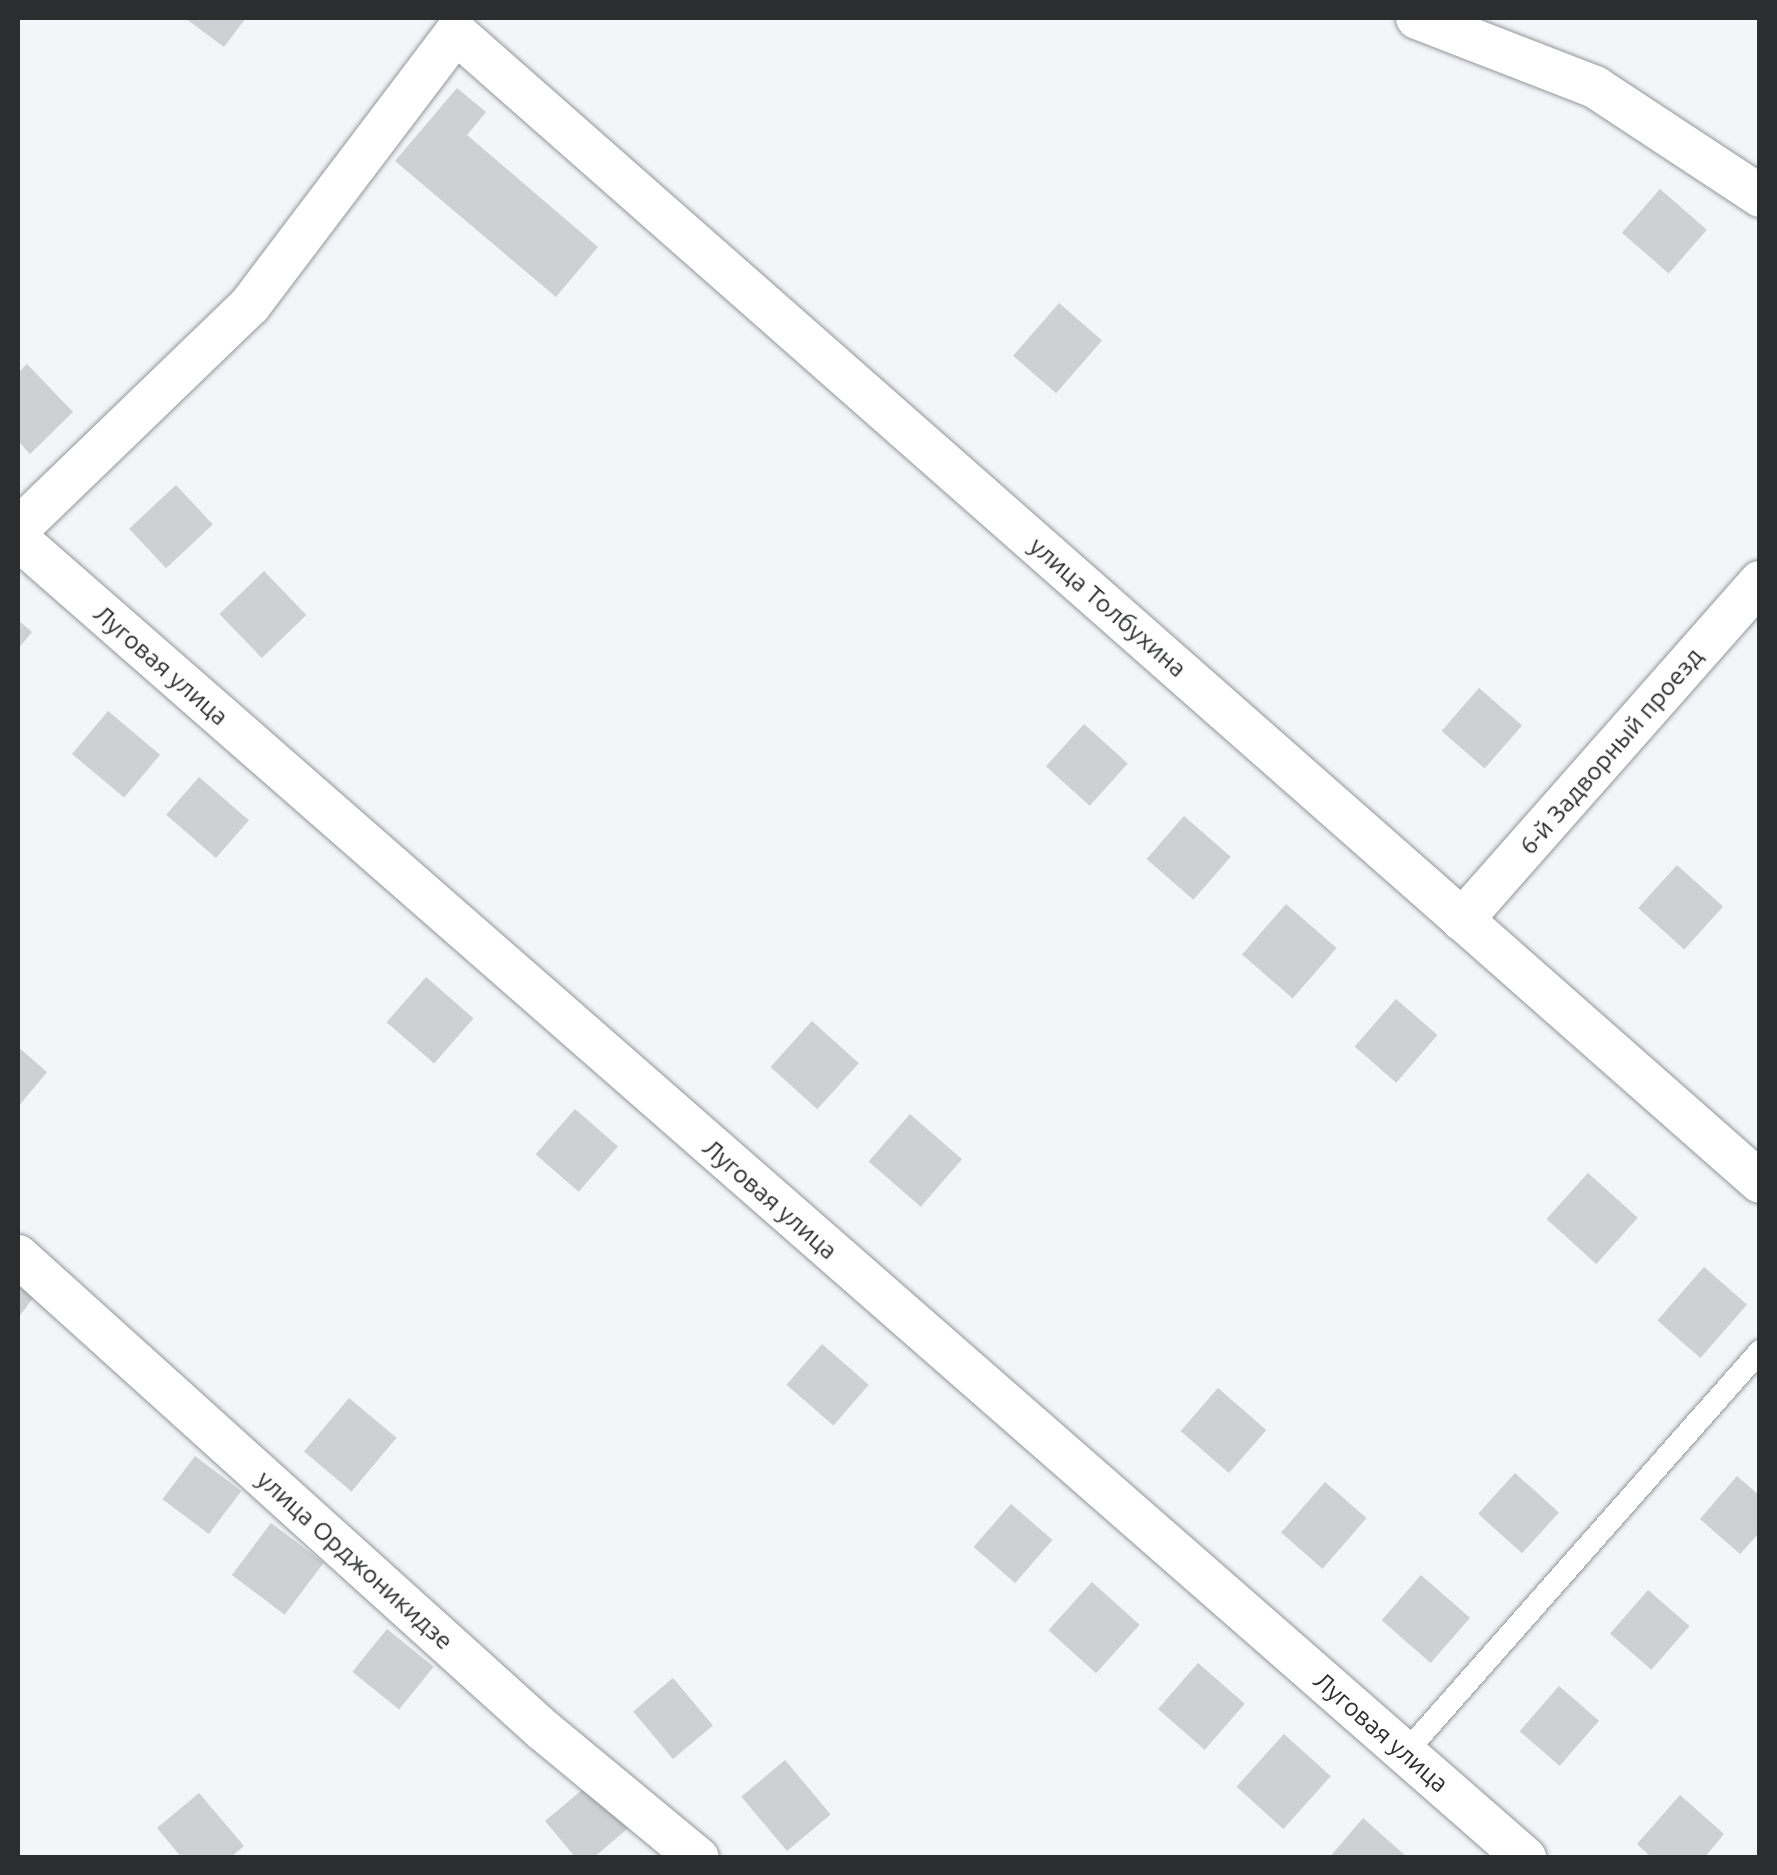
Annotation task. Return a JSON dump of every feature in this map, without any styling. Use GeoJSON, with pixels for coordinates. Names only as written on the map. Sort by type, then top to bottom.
{"type":"FeatureCollection","features":[{"type":"Feature","properties":{"kind":"street"},"geometry":{"type":"LineString","coordinates":[[1418,18],[1594,87],[1760,196]]}},
{"type":"Feature","properties":{"kind":"street"},"geometry":{"type":"LineString","coordinates":[[18,529],[250,305],[448,25]]}},
{"type":"Feature","properties":{"kind":"street","name":"улица Толбухина"},"geometry":{"type":"LineString","coordinates":[[448,25],[1760,1182]]}},
{"type":"Feature","properties":{"kind":"street","name":"Луговая улица"},"geometry":{"type":"LineString","coordinates":[[18,538],[1525,1858]]}},
{"type":"Feature","properties":{"kind":"street","name":"6-й Задворный проезд"},"geometry":{"type":"LineString","coordinates":[[1462,920],[1760,582]]}},
{"type":"Feature","properties":{"kind":"street","name":"улица Орджоникидзе"},"geometry":{"type":"LineString","coordinates":[[18,1256],[543,1730],[698,1858]]}},
{"type":"Feature","properties":{"kind":"lane"},"geometry":{"type":"LineString","coordinates":[[1406,1752],[1760,1351]]}},
{"type":"Feature","properties":{"kind":"building"},"geometry":{"type":"Polygon","coordinates":[[[185,18],[246,18],[224,47],[185,18]]]}},
{"type":"Feature","properties":{"kind":"building"},"geometry":{"type":"Polygon","coordinates":[[[457,88],[486,112],[467,135],[598,247],[556,297],[395,161],[457,88]]]}},
{"type":"Feature","properties":{"kind":"building"},"geometry":{"type":"Polygon","coordinates":[[[1660,189],[1707,230],[1669,273],[1622,233],[1660,189]]]}},
{"type":"Feature","properties":{"kind":"building"},"geometry":{"type":"Polygon","coordinates":[[[1059,303],[1102,340],[1056,393],[1013,356],[1059,303]]]}},
{"type":"Feature","properties":{"kind":"building"},"geometry":{"type":"Polygon","coordinates":[[[27,364],[73,412],[30,454],[18,441],[18,373],[27,364]]]}},
{"type":"Feature","properties":{"kind":"building"},"geometry":{"type":"Polygon","coordinates":[[[176,485],[213,524],[166,568],[129,529],[176,485]]]}},
{"type":"Feature","properties":{"kind":"building"},"geometry":{"type":"Polygon","coordinates":[[[264,571],[306,615],[262,658],[219,614],[264,571]]]}},
{"type":"Feature","properties":{"kind":"building"},"geometry":{"type":"Polygon","coordinates":[[[18,620],[32,632],[18,649],[18,620]]]}},
{"type":"Feature","properties":{"kind":"building"},"geometry":{"type":"Polygon","coordinates":[[[1479,688],[1522,725],[1485,768],[1442,731],[1479,688]]]}},
{"type":"Feature","properties":{"kind":"building"},"geometry":{"type":"Polygon","coordinates":[[[108,711],[160,755],[124,798],[72,754],[108,711]]]}},
{"type":"Feature","properties":{"kind":"building"},"geometry":{"type":"Polygon","coordinates":[[[1084,724],[1128,763],[1090,806],[1046,766],[1084,724]]]}},
{"type":"Feature","properties":{"kind":"building"},"geometry":{"type":"Polygon","coordinates":[[[199,777],[249,820],[216,858],[166,815],[199,777]]]}},
{"type":"Feature","properties":{"kind":"building"},"geometry":{"type":"Polygon","coordinates":[[[1184,816],[1231,857],[1193,900],[1147,859],[1184,816]]]}},
{"type":"Feature","properties":{"kind":"building"},"geometry":{"type":"Polygon","coordinates":[[[1677,865],[1723,906],[1684,950],[1638,908],[1677,865]]]}},
{"type":"Feature","properties":{"kind":"building"},"geometry":{"type":"Polygon","coordinates":[[[1286,904],[1337,948],[1293,999],[1242,955],[1286,904]]]}},
{"type":"Feature","properties":{"kind":"building"},"geometry":{"type":"Polygon","coordinates":[[[426,977],[474,1018],[434,1064],[387,1022],[426,977]]]}},
{"type":"Feature","properties":{"kind":"building"},"geometry":{"type":"Polygon","coordinates":[[[1396,999],[1438,1035],[1396,1083],[1355,1047],[1396,999]]]}},
{"type":"Feature","properties":{"kind":"building"},"geometry":{"type":"Polygon","coordinates":[[[812,1021],[859,1063],[817,1109],[771,1067],[812,1021]]]}},
{"type":"Feature","properties":{"kind":"building"},"geometry":{"type":"Polygon","coordinates":[[[18,1047],[47,1072],[18,1107],[18,1047]]]}},
{"type":"Feature","properties":{"kind":"building"},"geometry":{"type":"Polygon","coordinates":[[[575,1109],[618,1146],[579,1192],[536,1154],[575,1109]]]}},
{"type":"Feature","properties":{"kind":"building"},"geometry":{"type":"Polygon","coordinates":[[[910,1114],[962,1159],[921,1207],[869,1162],[910,1114]]]}},
{"type":"Feature","properties":{"kind":"building"},"geometry":{"type":"Polygon","coordinates":[[[1588,1173],[1638,1218],[1596,1264],[1547,1219],[1588,1173]]]}},
{"type":"Feature","properties":{"kind":"building"},"geometry":{"type":"Polygon","coordinates":[[[1704,1267],[1747,1304],[1700,1358],[1657,1321],[1704,1267]]]}},
{"type":"Feature","properties":{"kind":"building"},"geometry":{"type":"Polygon","coordinates":[[[18,1273],[39,1290],[18,1318],[18,1273]]]}},
{"type":"Feature","properties":{"kind":"building"},"geometry":{"type":"Polygon","coordinates":[[[822,1344],[869,1385],[833,1425],[787,1385],[822,1344]]]}},
{"type":"Feature","properties":{"kind":"building"},"geometry":{"type":"Polygon","coordinates":[[[1218,1388],[1266,1430],[1229,1473],[1181,1431],[1218,1388]]]}},
{"type":"Feature","properties":{"kind":"building"},"geometry":{"type":"Polygon","coordinates":[[[349,1398],[396,1438],[351,1491],[304,1452],[349,1398]]]}},
{"type":"Feature","properties":{"kind":"building"},"geometry":{"type":"Polygon","coordinates":[[[195,1456],[241,1491],[209,1534],[163,1499],[195,1456]]]}},
{"type":"Feature","properties":{"kind":"building"},"geometry":{"type":"Polygon","coordinates":[[[1515,1473],[1559,1512],[1522,1553],[1478,1514],[1515,1473]]]}},
{"type":"Feature","properties":{"kind":"building"},"geometry":{"type":"Polygon","coordinates":[[[1737,1476],[1760,1496],[1760,1532],[1740,1554],[1700,1519],[1737,1476]]]}},
{"type":"Feature","properties":{"kind":"building"},"geometry":{"type":"Polygon","coordinates":[[[1325,1482],[1367,1518],[1323,1569],[1281,1533],[1325,1482]]]}},
{"type":"Feature","properties":{"kind":"building"},"geometry":{"type":"Polygon","coordinates":[[[1011,1504],[1053,1540],[1015,1583],[974,1547],[1011,1504]]]}},
{"type":"Feature","properties":{"kind":"building"},"geometry":{"type":"Polygon","coordinates":[[[271,1523],[324,1563],[285,1615],[232,1575],[271,1523]]]}},
{"type":"Feature","properties":{"kind":"building"},"geometry":{"type":"Polygon","coordinates":[[[1421,1575],[1470,1618],[1431,1663],[1382,1620],[1421,1575]]]}},
{"type":"Feature","properties":{"kind":"building"},"geometry":{"type":"Polygon","coordinates":[[[1092,1582],[1140,1625],[1096,1673],[1049,1630],[1092,1582]]]}},
{"type":"Feature","properties":{"kind":"building"},"geometry":{"type":"Polygon","coordinates":[[[1648,1590],[1690,1626],[1651,1670],[1610,1634],[1648,1590]]]}},
{"type":"Feature","properties":{"kind":"building"},"geometry":{"type":"Polygon","coordinates":[[[387,1629],[434,1667],[399,1710],[352,1672],[387,1629]]]}},
{"type":"Feature","properties":{"kind":"building"},"geometry":{"type":"Polygon","coordinates":[[[1198,1663],[1245,1704],[1205,1750],[1158,1709],[1198,1663]]]}},
{"type":"Feature","properties":{"kind":"building"},"geometry":{"type":"Polygon","coordinates":[[[673,1678],[713,1725],[673,1759],[633,1711],[673,1678]]]}},
{"type":"Feature","properties":{"kind":"building"},"geometry":{"type":"Polygon","coordinates":[[[1559,1686],[1599,1721],[1560,1766],[1520,1731],[1559,1686]]]}},
{"type":"Feature","properties":{"kind":"building"},"geometry":{"type":"Polygon","coordinates":[[[1284,1734],[1331,1776],[1283,1829],[1236,1787],[1284,1734]]]}},
{"type":"Feature","properties":{"kind":"building"},"geometry":{"type":"Polygon","coordinates":[[[785,1760],[831,1814],[787,1851],[741,1797],[785,1760]]]}},
{"type":"Feature","properties":{"kind":"building"},"geometry":{"type":"Polygon","coordinates":[[[595,1779],[633,1824],[593,1858],[576,1858],[545,1821],[595,1779]]]}},
{"type":"Feature","properties":{"kind":"building"},"geometry":{"type":"Polygon","coordinates":[[[199,1793],[244,1846],[230,1858],[182,1858],[157,1828],[199,1793]]]}},
{"type":"Feature","properties":{"kind":"building"},"geometry":{"type":"Polygon","coordinates":[[[1680,1795],[1724,1834],[1704,1858],[1652,1858],[1637,1844],[1680,1795]]]}},
{"type":"Feature","properties":{"kind":"building"},"geometry":{"type":"Polygon","coordinates":[[[1363,1818],[1408,1858],[1329,1858],[1363,1818]]]}}]}
